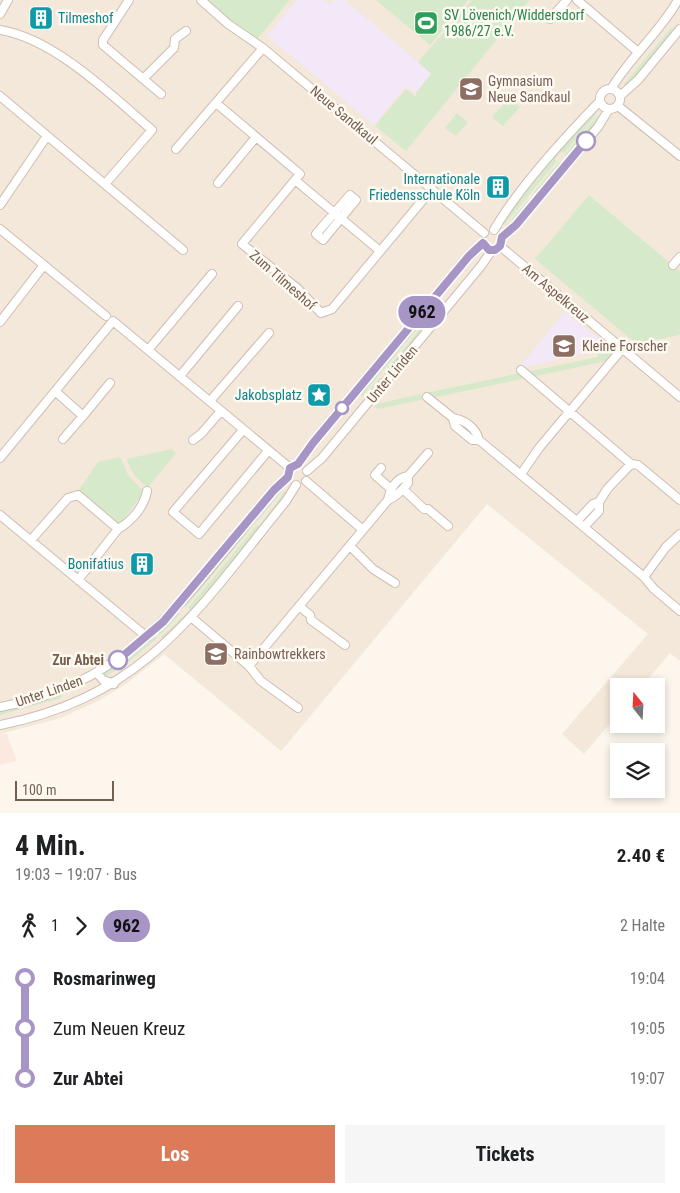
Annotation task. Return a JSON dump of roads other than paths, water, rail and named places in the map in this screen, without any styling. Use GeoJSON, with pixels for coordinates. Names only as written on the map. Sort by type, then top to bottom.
{"type":"FeatureCollection","features":[{"type":"Feature","properties":{"kind":"street"},"geometry":{"type":"LineString","coordinates":[[0,14],[8,0]]}},
{"type":"Feature","properties":{"kind":"street"},"geometry":{"type":"LineString","coordinates":[[129,0],[103,40],[103,45],[161,94]]}},
{"type":"Feature","properties":{"kind":"street","name":"Neue Sandkaul"},"geometry":{"type":"LineString","coordinates":[[201,0],[228,24],[263,48],[484,233]]}},
{"type":"Feature","properties":{"kind":"street"},"geometry":{"type":"LineString","coordinates":[[550,19],[567,0]]}},
{"type":"Feature","properties":{"kind":"street"},"geometry":{"type":"LineString","coordinates":[[577,0],[638,52]]}},
{"type":"Feature","properties":{"kind":"street"},"geometry":{"type":"LineString","coordinates":[[609,109],[598,127],[526,214],[502,237],[500,246],[492,250],[486,248],[483,243],[484,233],[494,230],[506,211],[541,168],[600,101],[603,93],[612,89],[638,52],[667,18],[678,0]]}},
{"type":"Feature","properties":{"kind":"street"},"geometry":{"type":"LineString","coordinates":[[618,106],[620,96],[638,80],[680,29]]}},
{"type":"Feature","properties":{"kind":"street"},"geometry":{"type":"LineString","coordinates":[[0,30],[22,36],[74,64],[152,130],[105,184]]}},
{"type":"Feature","properties":{"kind":"street"},"geometry":{"type":"LineString","coordinates":[[143,79],[163,56],[174,48],[176,39],[186,31]]}},
{"type":"Feature","properties":{"kind":"street"},"geometry":{"type":"LineString","coordinates":[[176,149],[263,48]]}},
{"type":"Feature","properties":{"kind":"street"},"geometry":{"type":"LineString","coordinates":[[612,89],[620,96]]}},
{"type":"Feature","properties":{"kind":"street"},"geometry":{"type":"LineString","coordinates":[[0,96],[183,250]]}},
{"type":"Feature","properties":{"kind":"street"},"geometry":{"type":"LineString","coordinates":[[600,101],[603,107],[609,109],[618,106]]}},
{"type":"Feature","properties":{"kind":"street"},"geometry":{"type":"LineString","coordinates":[[216,103],[300,174],[294,180],[380,251]]}},
{"type":"Feature","properties":{"kind":"street"},"geometry":{"type":"LineString","coordinates":[[618,106],[679,152]]}},
{"type":"Feature","properties":{"kind":"street"},"geometry":{"type":"LineString","coordinates":[[0,205],[47,136]]}},
{"type":"Feature","properties":{"kind":"street"},"geometry":{"type":"LineString","coordinates":[[218,183],[256,137]]}},
{"type":"Feature","properties":{"kind":"street","name":"Zum Tilmeshof"},"geometry":{"type":"LineString","coordinates":[[294,180],[242,244],[297,288],[321,313],[326,314],[432,189]]}},
{"type":"Feature","properties":{"kind":"street"},"geometry":{"type":"LineString","coordinates":[[350,195],[356,200],[341,218],[322,240],[316,234],[350,195]]}},
{"type":"Feature","properties":{"kind":"street"},"geometry":{"type":"LineString","coordinates":[[0,229],[106,316]]}},
{"type":"Feature","properties":{"kind":"street"},"geometry":{"type":"LineString","coordinates":[[494,230],[502,237]]}},
{"type":"Feature","properties":{"kind":"street","name":"Unter Linden"},"geometry":{"type":"LineString","coordinates":[[298,464],[469,256],[483,243]]}},
{"type":"Feature","properties":{"kind":"street","name":"Am Aspelkreuz"},"geometry":{"type":"LineString","coordinates":[[500,246],[680,396]]}},
{"type":"Feature","properties":{"kind":"street","name":"Unter Linden"},"geometry":{"type":"LineString","coordinates":[[308,471],[322,458],[380,389],[482,266],[492,250]]}},
{"type":"Feature","properties":{"kind":"street"},"geometry":{"type":"LineString","coordinates":[[673,266],[680,258]]}},
{"type":"Feature","properties":{"kind":"street"},"geometry":{"type":"LineString","coordinates":[[0,322],[44,265]]}},
{"type":"Feature","properties":{"kind":"street"},"geometry":{"type":"LineString","coordinates":[[148,350],[212,274]]}},
{"type":"Feature","properties":{"kind":"street"},"geometry":{"type":"LineString","coordinates":[[180,376],[238,306]]}},
{"type":"Feature","properties":{"kind":"street"},"geometry":{"type":"LineString","coordinates":[[0,458],[113,321],[210,401],[220,412],[290,468]]}},
{"type":"Feature","properties":{"kind":"street"},"geometry":{"type":"LineString","coordinates":[[210,401],[269,334]]}},
{"type":"Feature","properties":{"kind":"street"},"geometry":{"type":"LineString","coordinates":[[521,474],[539,448],[622,349]]}},
{"type":"Feature","properties":{"kind":"street"},"geometry":{"type":"LineString","coordinates":[[522,370],[631,464],[638,465],[680,500]]}},
{"type":"Feature","properties":{"kind":"street"},"geometry":{"type":"LineString","coordinates":[[63,439],[110,382]]}},
{"type":"Feature","properties":{"kind":"street"},"geometry":{"type":"LineString","coordinates":[[55,391],[83,416]]}},
{"type":"Feature","properties":{"kind":"street"},"geometry":{"type":"LineString","coordinates":[[427,396],[453,418],[455,426],[472,440],[479,440],[521,474],[644,577],[654,589],[680,611]]}},
{"type":"Feature","properties":{"kind":"street"},"geometry":{"type":"LineString","coordinates":[[193,440],[201,434],[220,412]]}},
{"type":"Feature","properties":{"kind":"street"},"geometry":{"type":"LineString","coordinates":[[243,430],[173,512],[199,534],[268,450]]}},
{"type":"Feature","properties":{"kind":"street"},"geometry":{"type":"LineString","coordinates":[[250,666],[388,500],[391,489],[401,477],[408,476],[428,453]]}},
{"type":"Feature","properties":{"kind":"street"},"geometry":{"type":"LineString","coordinates":[[290,468],[298,464],[308,471],[306,481]]}},
{"type":"Feature","properties":{"kind":"street"},"geometry":{"type":"LineString","coordinates":[[584,527],[598,511],[600,502],[616,478],[631,464]]}},
{"type":"Feature","properties":{"kind":"street"},"geometry":{"type":"LineString","coordinates":[[290,468],[288,477],[291,482],[296,485],[306,481]]}},
{"type":"Feature","properties":{"kind":"street"},"geometry":{"type":"LineString","coordinates":[[369,482],[381,468]]}},
{"type":"Feature","properties":{"kind":"street"},"geometry":{"type":"LineString","coordinates":[[375,476],[391,489]]}},
{"type":"Feature","properties":{"kind":"street"},"geometry":{"type":"LineString","coordinates":[[388,500],[396,497],[403,489],[408,482],[408,476]]}},
{"type":"Feature","properties":{"kind":"street","name":"Unter Linden"},"geometry":{"type":"LineString","coordinates":[[0,707],[56,692],[98,672],[129,652],[163,622],[274,490],[288,477]]}},
{"type":"Feature","properties":{"kind":"street"},"geometry":{"type":"LineString","coordinates":[[306,481],[363,530]]}},
{"type":"Feature","properties":{"kind":"street","name":"Unter Linden"},"geometry":{"type":"LineString","coordinates":[[0,725],[50,713],[74,704],[114,684],[156,652],[191,617],[286,501],[296,485]]}},
{"type":"Feature","properties":{"kind":"street"},"geometry":{"type":"LineString","coordinates":[[403,489],[424,509],[428,509],[448,526]]}},
{"type":"Feature","properties":{"kind":"street"},"geometry":{"type":"LineString","coordinates":[[78,580],[118,529],[127,524],[141,507],[147,491]]}},
{"type":"Feature","properties":{"kind":"street"},"geometry":{"type":"LineString","coordinates":[[31,540],[68,498],[74,494],[78,495],[118,529]]}},
{"type":"Feature","properties":{"kind":"street"},"geometry":{"type":"LineString","coordinates":[[578,521],[593,504],[600,502]]}},
{"type":"Feature","properties":{"kind":"street"},"geometry":{"type":"LineString","coordinates":[[0,515],[147,637]]}},
{"type":"Feature","properties":{"kind":"street"},"geometry":{"type":"LineString","coordinates":[[644,577],[666,547],[680,534]]}},
{"type":"Feature","properties":{"kind":"street"},"geometry":{"type":"LineString","coordinates":[[350,546],[373,568],[395,584]]}},
{"type":"Feature","properties":{"kind":"street"},"geometry":{"type":"LineString","coordinates":[[299,606],[310,615],[311,620],[345,645]]}},
{"type":"Feature","properties":{"kind":"street"},"geometry":{"type":"LineString","coordinates":[[191,617],[250,666],[261,681],[298,708]]}},
{"type":"Feature","properties":{"kind":"street","name":"Unter Linden"},"geometry":{"type":"LineString","coordinates":[[98,672],[103,680],[114,684]]}},
{"type":"Feature","properties":{"kind":"place","name":"Tilmeshof"},"geometry":{"type":"Point","coordinates":[41,18]}},
{"type":"Feature","properties":{"kind":"place","name":"SV Lövenich/Widdersdorf 1986/27 e.V."},"geometry":{"type":"Point","coordinates":[426,23]}},
{"type":"Feature","properties":{"kind":"place","name":"Gymnasium Neue Sandkaul"},"geometry":{"type":"Point","coordinates":[471,89]}},
{"type":"Feature","properties":{"kind":"place","name":"Internationale Friedensschule Köln"},"geometry":{"type":"Point","coordinates":[498,187]}},
{"type":"Feature","properties":{"kind":"place","name":"Kleine Forscher"},"geometry":{"type":"Point","coordinates":[564,346]}},
{"type":"Feature","properties":{"kind":"place","name":"Jakobsplatz"},"geometry":{"type":"Point","coordinates":[319,395]}},
{"type":"Feature","properties":{"kind":"place","name":"Bonifatius"},"geometry":{"type":"Point","coordinates":[142,564]}},
{"type":"Feature","properties":{"kind":"place","name":"Rainbowtrekkers"},"geometry":{"type":"Point","coordinates":[216,654]}},
{"type":"Feature","properties":{"kind":"place","name":"Zur Abtei"},"geometry":{"type":"Point","coordinates":[118,660]}}]}
